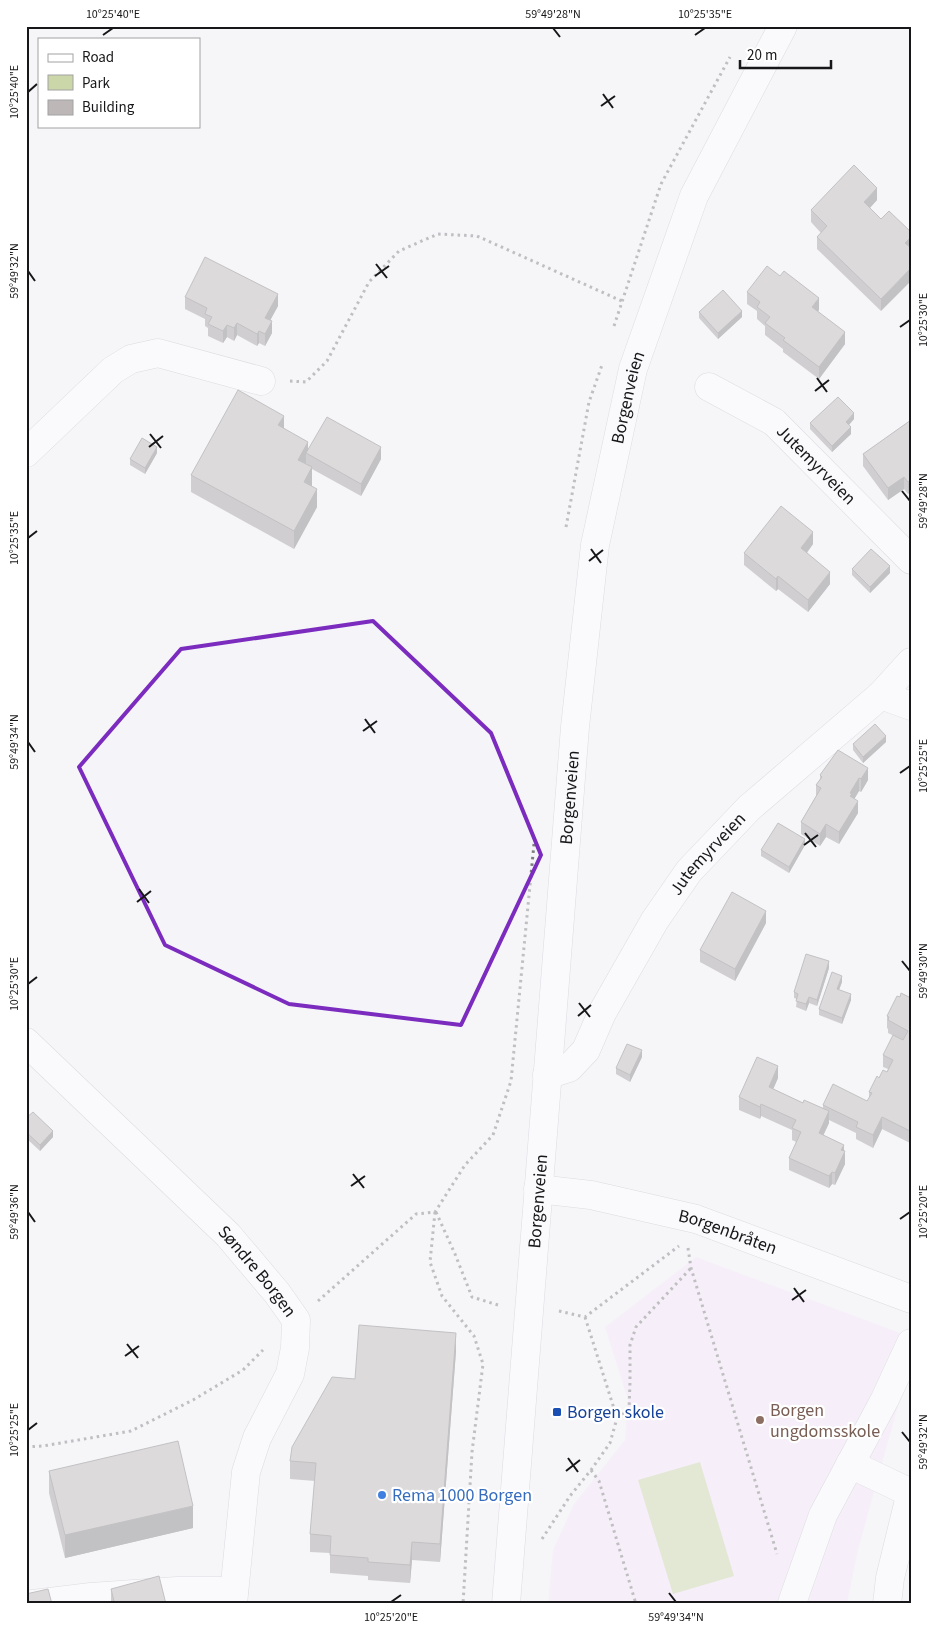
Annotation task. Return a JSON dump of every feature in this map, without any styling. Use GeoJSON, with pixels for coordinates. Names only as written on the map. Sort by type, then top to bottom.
{"type":"FeatureCollection","features":[{"type":"Feature","properties":{"kind":"street","name":"Borgenveien"},"geometry":{"type":"LineString","coordinates":[[506,1604],[575,727],[595,545],[633,369],[694,196],[783,26]]}},
{"type":"Feature","properties":{"kind":"street"},"geometry":{"type":"LineString","coordinates":[[26,454],[113,370],[132,359],[158,353],[262,381]]}},
{"type":"Feature","properties":{"kind":"street","name":"Jutemyrveien"},"geometry":{"type":"LineString","coordinates":[[709,387],[774,422],[911,560]]}},
{"type":"Feature","properties":{"kind":"street","name":"Jutemyrveien"},"geometry":{"type":"LineString","coordinates":[[547,1075],[569,1068],[586,1050],[602,1013],[655,920],[689,871],[749,808],[881,695],[911,662]]}},
{"type":"Feature","properties":{"kind":"street"},"geometry":{"type":"LineString","coordinates":[[881,695],[911,706]]}},
{"type":"Feature","properties":{"kind":"street","name":"Søndre Borgen"},"geometry":{"type":"LineString","coordinates":[[26,1042],[228,1235],[277,1293],[296,1320],[295,1348],[290,1374],[257,1438],[246,1472],[234,1598]]}},
{"type":"Feature","properties":{"kind":"street","name":"Borgenbråten"},"geometry":{"type":"LineString","coordinates":[[538,1189],[591,1195],[691,1230],[911,1299]]}},
{"type":"Feature","properties":{"kind":"street"},"geometry":{"type":"LineString","coordinates":[[792,1603],[823,1515],[885,1399],[911,1343]]}},
{"type":"Feature","properties":{"kind":"street"},"geometry":{"type":"LineString","coordinates":[[850,1464],[911,1492],[906,1534],[890,1578],[887,1604]]}},
{"type":"Feature","properties":{"kind":"street"},"geometry":{"type":"LineString","coordinates":[[33,1604],[177,1591],[234,1598]]}},
{"type":"Feature","properties":{"kind":"path"},"geometry":{"type":"LineString","coordinates":[[262,381],[306,382],[328,361],[369,282],[399,250],[438,234],[477,236],[652,314]]}},
{"type":"Feature","properties":{"kind":"path"},"geometry":{"type":"LineString","coordinates":[[463,1604],[472,1452],[483,1364],[474,1336],[442,1296],[430,1262],[435,1212],[464,1165],[493,1135],[511,1082],[526,934]]}},
{"type":"Feature","properties":{"kind":"path"},"geometry":{"type":"LineString","coordinates":[[316,1302],[416,1214],[435,1212]]}},
{"type":"Feature","properties":{"kind":"path"},"geometry":{"type":"LineString","coordinates":[[435,1212],[455,1254],[472,1297],[498,1305]]}},
{"type":"Feature","properties":{"kind":"path"},"geometry":{"type":"LineString","coordinates":[[691,1230],[690,1268],[778,1557]]}},
{"type":"Feature","properties":{"kind":"path"},"geometry":{"type":"LineString","coordinates":[[585,1317],[691,1230]]}},
{"type":"Feature","properties":{"kind":"path"},"geometry":{"type":"LineString","coordinates":[[617,1418],[628,1410],[630,1345],[636,1327],[690,1268]]}},
{"type":"Feature","properties":{"kind":"path"},"geometry":{"type":"LineString","coordinates":[[558,1311],[585,1317]]}},
{"type":"Feature","properties":{"kind":"path"},"geometry":{"type":"LineString","coordinates":[[542,1548],[542,1538],[570,1496],[610,1443],[617,1418],[585,1317]]}},
{"type":"Feature","properties":{"kind":"path"},"geometry":{"type":"LineString","coordinates":[[26,1447],[43,1446],[131,1431],[194,1400],[243,1370],[267,1347]]}},
{"type":"Feature","properties":{"kind":"path"},"geometry":{"type":"LineString","coordinates":[[591,1470],[599,1481],[636,1604]]}},
{"type":"Feature","properties":{"kind":"highlighted area"},"geometry":{"type":"Polygon","coordinates":[[[373,621],[491,733],[541,855],[461,1025],[289,1004],[165,945],[79,767],[181,649],[373,621]]]}},
{"type":"Feature","properties":{"kind":"shaded area","name":"Borgen ungdomsskole"},"geometry":{"type":"Polygon","coordinates":[[[696,1257],[911,1337],[911,1359],[858,1550],[847,1604],[548,1604],[553,1550],[574,1504],[625,1440],[628,1400],[605,1327],[696,1257]]]}},
{"type":"Feature","properties":{"kind":"green space"},"geometry":{"type":"Polygon","coordinates":[[[700,1462],[734,1576],[673,1594],[638,1480],[700,1462]]]}},
{"type":"Feature","properties":{"kind":"building"},"geometry":{"type":"Polygon","coordinates":[[[854,165],[877,188],[864,202],[881,219],[889,211],[911,232],[911,237],[905,243],[911,248],[911,268],[881,299],[817,237],[827,226],[811,210],[854,165]]]}},
{"type":"Feature","properties":{"kind":"building"},"geometry":{"type":"Polygon","coordinates":[[[205,257],[278,294],[265,318],[272,321],[265,334],[259,331],[257,334],[237,323],[234,328],[227,325],[223,331],[208,324],[212,317],[205,314],[207,308],[185,297],[205,257]]]}},
{"type":"Feature","properties":{"kind":"building"},"geometry":{"type":"Polygon","coordinates":[[[767,266],[780,276],[784,271],[819,298],[812,307],[845,332],[819,367],[783,340],[785,338],[765,323],[770,317],[757,307],[760,302],[747,292],[767,266]]]}},
{"type":"Feature","properties":{"kind":"building"},"geometry":{"type":"Polygon","coordinates":[[[723,290],[742,311],[718,333],[699,312],[723,290]]]}},
{"type":"Feature","properties":{"kind":"building"},"geometry":{"type":"Polygon","coordinates":[[[238,390],[284,416],[278,425],[308,442],[298,460],[312,467],[304,482],[317,489],[294,531],[191,475],[238,390]]]}},
{"type":"Feature","properties":{"kind":"building"},"geometry":{"type":"Polygon","coordinates":[[[838,397],[854,413],[846,422],[851,427],[832,446],[810,423],[838,397]]]}},
{"type":"Feature","properties":{"kind":"building"},"geometry":{"type":"Polygon","coordinates":[[[327,417],[381,447],[361,484],[306,453],[327,417]]]}},
{"type":"Feature","properties":{"kind":"building"},"geometry":{"type":"Polygon","coordinates":[[[911,420],[911,480],[908,482],[904,477],[888,488],[863,454],[911,420]]]}},
{"type":"Feature","properties":{"kind":"building"},"geometry":{"type":"Polygon","coordinates":[[[142,438],[157,447],[145,468],[130,459],[142,438]]]}},
{"type":"Feature","properties":{"kind":"building"},"geometry":{"type":"Polygon","coordinates":[[[781,506],[813,532],[801,548],[830,572],[808,600],[778,576],[776,579],[744,553],[781,506]]]}},
{"type":"Feature","properties":{"kind":"building"},"geometry":{"type":"Polygon","coordinates":[[[871,549],[890,566],[870,587],[852,569],[871,549]]]}},
{"type":"Feature","properties":{"kind":"building"},"geometry":{"type":"Polygon","coordinates":[[[875,724],[886,736],[863,757],[853,744],[875,724]]]}},
{"type":"Feature","properties":{"kind":"building"},"geometry":{"type":"Polygon","coordinates":[[[838,750],[868,768],[850,793],[852,794],[850,796],[858,801],[839,832],[826,824],[820,834],[801,822],[821,788],[816,785],[822,777],[820,775],[838,750]]]}},
{"type":"Feature","properties":{"kind":"building"},"geometry":{"type":"Polygon","coordinates":[[[778,823],[805,839],[789,867],[761,850],[778,823]]]}},
{"type":"Feature","properties":{"kind":"building"},"geometry":{"type":"Polygon","coordinates":[[[732,892],[766,911],[735,969],[700,950],[732,892]]]}},
{"type":"Feature","properties":{"kind":"building"},"geometry":{"type":"Polygon","coordinates":[[[806,954],[829,961],[817,1000],[809,997],[806,1004],[796,1001],[798,994],[794,992],[806,954]]]}},
{"type":"Feature","properties":{"kind":"building"},"geometry":{"type":"Polygon","coordinates":[[[832,972],[842,976],[837,989],[851,994],[842,1018],[819,1009],[832,972]]]}},
{"type":"Feature","properties":{"kind":"building"},"geometry":{"type":"Polygon","coordinates":[[[901,993],[911,998],[911,1130],[882,1117],[873,1135],[856,1127],[858,1122],[823,1105],[833,1084],[867,1101],[872,1093],[869,1092],[877,1076],[879,1078],[883,1070],[887,1072],[893,1060],[883,1055],[893,1035],[903,1040],[908,1031],[888,1020],[889,1017],[887,1016],[897,996],[900,997],[901,993]]]}},
{"type":"Feature","properties":{"kind":"building"},"geometry":{"type":"Polygon","coordinates":[[[627,1044],[642,1050],[630,1075],[616,1068],[627,1044]]]}},
{"type":"Feature","properties":{"kind":"building"},"geometry":{"type":"Polygon","coordinates":[[[757,1057],[778,1066],[769,1087],[803,1103],[804,1100],[829,1111],[819,1133],[844,1145],[841,1150],[845,1151],[835,1173],[832,1172],[829,1176],[789,1158],[801,1132],[792,1128],[796,1120],[761,1104],[760,1107],[739,1097],[757,1057]]]}},
{"type":"Feature","properties":{"kind":"building"},"geometry":{"type":"Polygon","coordinates":[[[33,1112],[53,1131],[40,1145],[26,1132],[26,1118],[33,1112]]]}},
{"type":"Feature","properties":{"kind":"building"},"geometry":{"type":"Polygon","coordinates":[[[359,1325],[456,1333],[440,1544],[412,1542],[410,1565],[368,1562],[368,1558],[330,1555],[331,1536],[310,1534],[316,1463],[290,1461],[292,1447],[332,1377],[355,1379],[359,1325]]]}},
{"type":"Feature","properties":{"kind":"building"},"geometry":{"type":"Polygon","coordinates":[[[178,1441],[193,1506],[65,1535],[49,1471],[178,1441]]]}},
{"type":"Feature","properties":{"kind":"building"},"geometry":{"type":"Polygon","coordinates":[[[159,1576],[166,1604],[103,1604],[114,1601],[111,1589],[159,1576]]]}},
{"type":"Feature","properties":{"kind":"building"},"geometry":{"type":"Polygon","coordinates":[[[48,1589],[52,1604],[26,1604],[26,1594],[48,1589]]]}},
{"type":"Feature","properties":{"kind":"place","name":"Borgen skole"},"geometry":{"type":"Point","coordinates":[557,1412]}},
{"type":"Feature","properties":{"kind":"place","name":"Borgen ungdomsskole"},"geometry":{"type":"Point","coordinates":[760,1420]}},
{"type":"Feature","properties":{"kind":"place","name":"Rema 1000 Borgen"},"geometry":{"type":"Point","coordinates":[382,1495]}}]}
